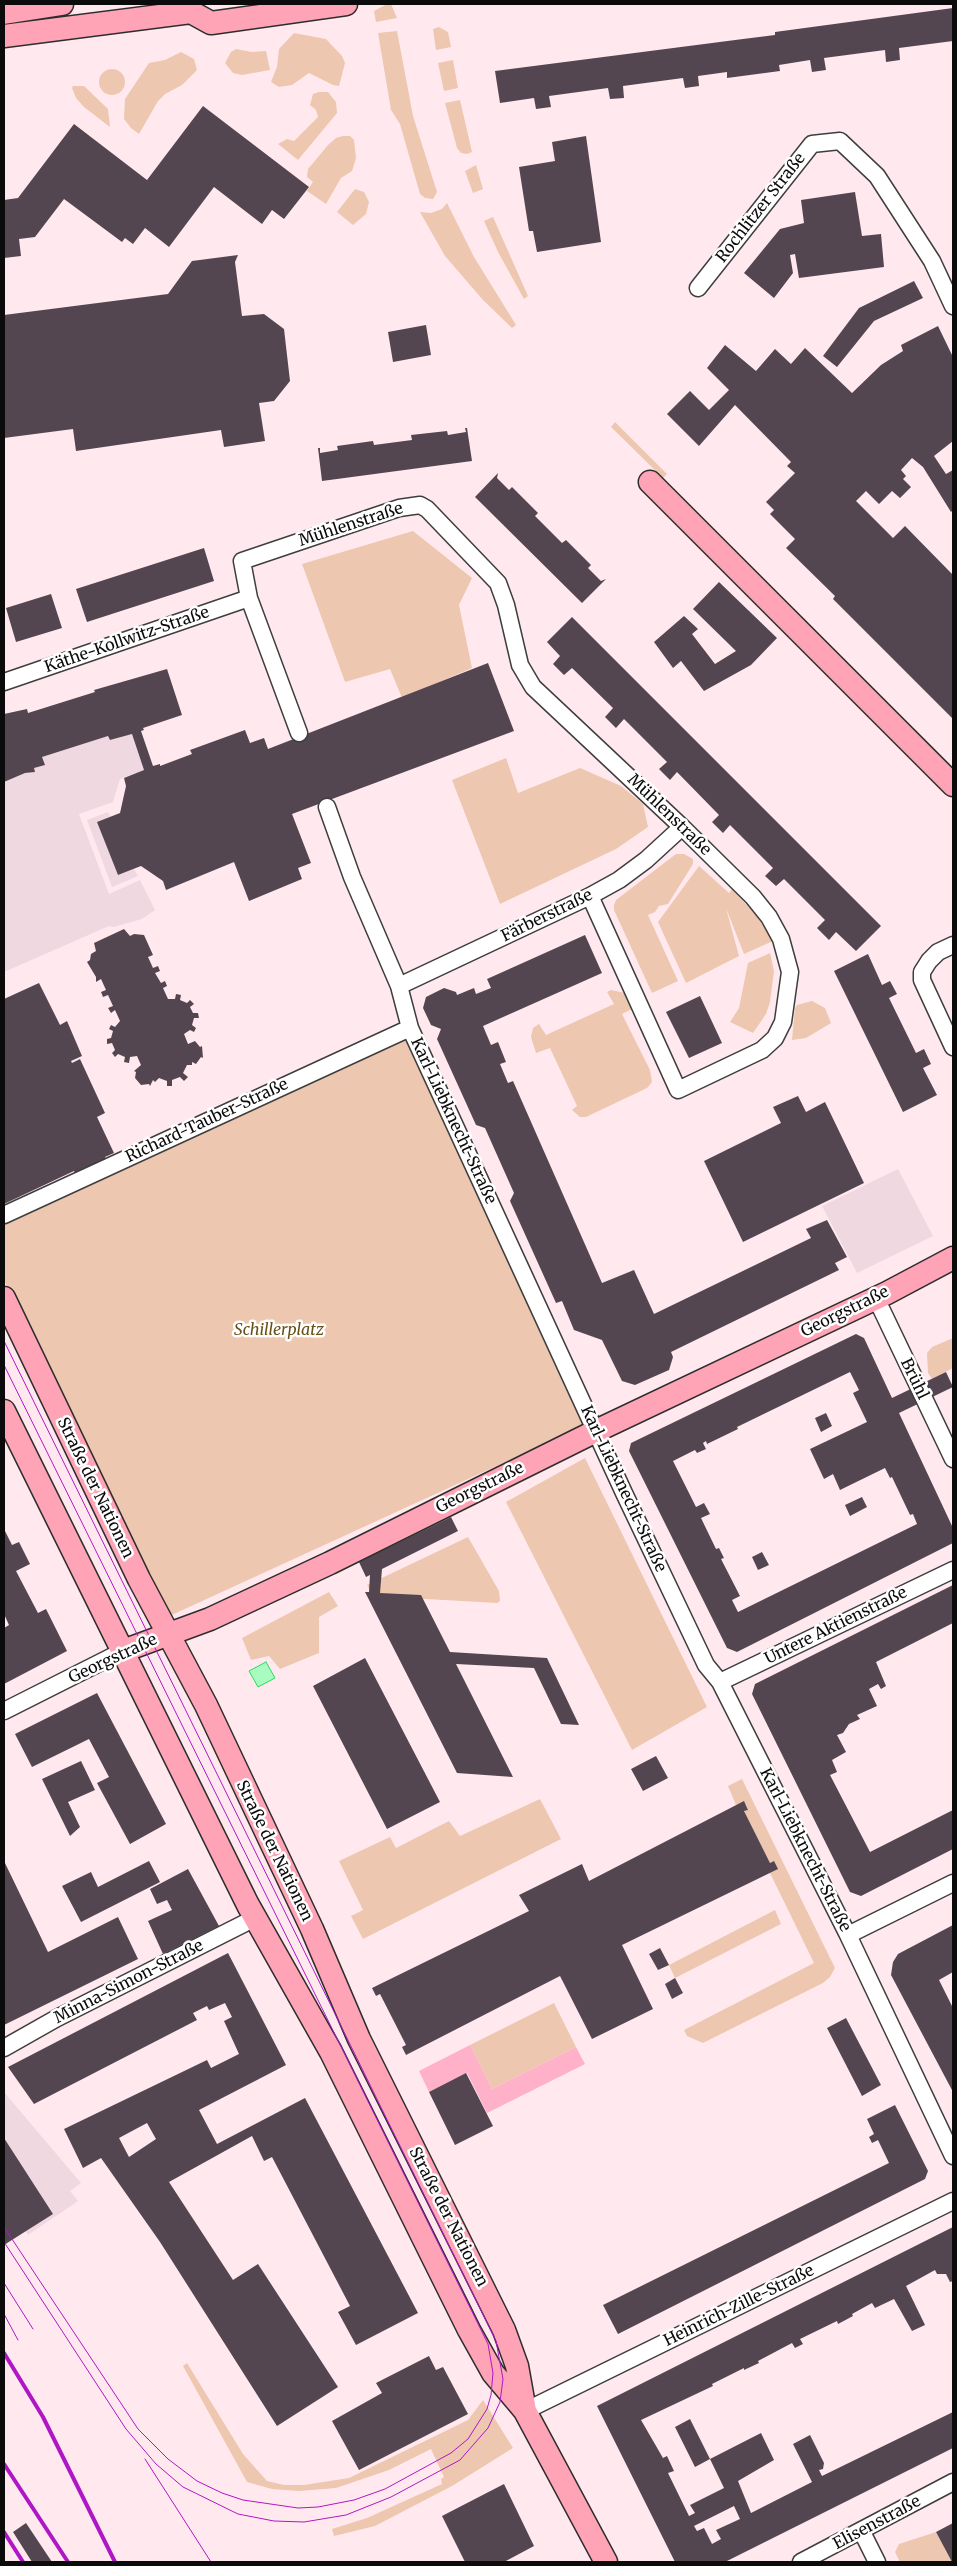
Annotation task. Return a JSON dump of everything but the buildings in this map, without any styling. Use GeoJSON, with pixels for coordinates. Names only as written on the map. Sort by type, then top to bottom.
{"type":"FeatureCollection","features":[{"type":"Feature","properties":{"kind":"main road"},"geometry":{"type":"LineString","coordinates":[[4,13],[62,4]]}},
{"type":"Feature","properties":{"kind":"main road"},"geometry":{"type":"LineString","coordinates":[[4,36],[191,12],[211,23],[346,4]]}},
{"type":"Feature","properties":{"kind":"main road"},"geometry":{"type":"LineString","coordinates":[[650,482],[953,785]]}},
{"type":"Feature","properties":{"kind":"main road","name":"Georgstraße"},"geometry":{"type":"LineString","coordinates":[[123,1651],[210,1619],[330,1563],[596,1431],[876,1298],[953,1258]]}},
{"type":"Feature","properties":{"kind":"main road","name":"Straße der Nationen"},"geometry":{"type":"LineString","coordinates":[[4,1298],[167,1634],[206,1705],[312,1929],[358,2039],[504,2330],[517,2366],[525,2411]]}},
{"type":"Feature","properties":{"kind":"main road","name":"Straße der Nationen"},"geometry":{"type":"LineString","coordinates":[[4,1411],[255,1918],[319,2029],[486,2361],[503,2386],[525,2411],[606,2562]]}},
{"type":"Feature","properties":{"kind":"street","name":"Rochlitzer Straße"},"geometry":{"type":"LineString","coordinates":[[698,288],[812,144],[840,141],[877,176],[932,261],[953,306]]}},
{"type":"Feature","properties":{"kind":"street","name":"Mühlenstraße"},"geometry":{"type":"LineString","coordinates":[[249,598],[242,562],[399,508],[420,505],[427,509],[498,583],[508,610],[520,665],[533,687],[682,827],[753,897],[769,917],[781,939],[790,972],[783,1022],[775,1038],[762,1050],[678,1090],[590,896]]}},
{"type":"Feature","properties":{"kind":"street","name":"Käthe-Kollwitz-Straße"},"geometry":{"type":"LineString","coordinates":[[4,682],[249,598]]}},
{"type":"Feature","properties":{"kind":"street"},"geometry":{"type":"LineString","coordinates":[[249,598],[299,733]]}},
{"type":"Feature","properties":{"kind":"street","name":"Karl-Liebknecht-Straße"},"geometry":{"type":"LineString","coordinates":[[327,807],[352,877],[399,986],[410,1028],[596,1431],[706,1665],[720,1682],[848,1935],[953,2156]]}},
{"type":"Feature","properties":{"kind":"street","name":"Färberstraße"},"geometry":{"type":"LineString","coordinates":[[399,986],[590,896],[619,880],[646,860],[682,827]]}},
{"type":"Feature","properties":{"kind":"street"},"geometry":{"type":"LineString","coordinates":[[953,945],[938,952],[922,972],[922,980],[953,1047]]}},
{"type":"Feature","properties":{"kind":"street","name":"Richard-Tauber-Straße"},"geometry":{"type":"LineString","coordinates":[[4,1215],[410,1028]]}},
{"type":"Feature","properties":{"kind":"street","name":"Brühl"},"geometry":{"type":"LineString","coordinates":[[876,1298],[953,1459]]}},
{"type":"Feature","properties":{"kind":"street","name":"Untere Aktienstraße"},"geometry":{"type":"LineString","coordinates":[[720,1682],[953,1570]]}},
{"type":"Feature","properties":{"kind":"street","name":"Georgstraße"},"geometry":{"type":"LineString","coordinates":[[4,1710],[123,1651]]}},
{"type":"Feature","properties":{"kind":"street"},"geometry":{"type":"LineString","coordinates":[[848,1935],[953,1883]]}},
{"type":"Feature","properties":{"kind":"street","name":"Minna-Simon-Straße"},"geometry":{"type":"LineString","coordinates":[[4,2048],[57,2018],[255,1918]]}},
{"type":"Feature","properties":{"kind":"street","name":"Heinrich-Zille-Straße"},"geometry":{"type":"LineString","coordinates":[[525,2411],[953,2201]]}},
{"type":"Feature","properties":{"kind":"street","name":"Elisenstraße"},"geometry":{"type":"LineString","coordinates":[[801,2562],[862,2532],[953,2482]]}},
{"type":"Feature","properties":{"kind":"street"},"geometry":{"type":"LineString","coordinates":[[862,2532],[877,2562]]}},
{"type":"Feature","properties":{"kind":"green space"},"geometry":{"type":"Polygon","coordinates":[[[387,4],[391,4],[397,18],[376,22],[374,11],[387,4]]]}},
{"type":"Feature","properties":{"kind":"green space"},"geometry":{"type":"Polygon","coordinates":[[[439,27],[448,32],[451,47],[436,50],[433,29],[439,27]]]}},
{"type":"Feature","properties":{"kind":"green space"},"geometry":{"type":"Polygon","coordinates":[[[397,31],[413,116],[437,192],[433,199],[425,198],[420,194],[400,124],[391,110],[378,33],[397,31]]]}},
{"type":"Feature","properties":{"kind":"green space"},"geometry":{"type":"Polygon","coordinates":[[[294,33],[326,39],[342,56],[345,63],[339,86],[309,73],[292,85],[279,87],[271,82],[277,67],[279,49],[294,33]]]}},
{"type":"Feature","properties":{"kind":"green space"},"geometry":{"type":"Polygon","coordinates":[[[236,49],[252,52],[266,51],[270,70],[242,75],[233,73],[225,63],[231,52],[236,49]]]}},
{"type":"Feature","properties":{"kind":"green space"},"geometry":{"type":"Polygon","coordinates":[[[181,52],[194,59],[197,70],[182,85],[165,94],[158,101],[139,134],[124,119],[125,99],[149,63],[165,60],[181,52]]]}},
{"type":"Feature","properties":{"kind":"green space"},"geometry":{"type":"Polygon","coordinates":[[[453,60],[458,88],[444,91],[438,63],[453,60]]]}},
{"type":"Feature","properties":{"kind":"green space"},"geometry":{"type":"Polygon","coordinates":[[[112,69],[122,72],[125,82],[122,92],[112,95],[102,92],[99,82],[102,72],[112,69]]]}},
{"type":"Feature","properties":{"kind":"green space"},"geometry":{"type":"Polygon","coordinates":[[[73,86],[84,86],[108,109],[110,127],[84,107],[76,98],[73,86]]]}},
{"type":"Feature","properties":{"kind":"green space"},"geometry":{"type":"Polygon","coordinates":[[[328,92],[336,102],[337,113],[298,160],[278,144],[287,139],[294,141],[318,117],[316,110],[310,105],[313,94],[328,92]]]}},
{"type":"Feature","properties":{"kind":"green space"},"geometry":{"type":"Polygon","coordinates":[[[460,100],[472,152],[467,154],[461,153],[457,148],[445,103],[460,100]]]}},
{"type":"Feature","properties":{"kind":"green space"},"geometry":{"type":"Polygon","coordinates":[[[350,136],[354,140],[356,158],[352,171],[341,178],[326,204],[307,191],[313,182],[307,177],[308,169],[328,145],[336,138],[350,136]]]}},
{"type":"Feature","properties":{"kind":"green space"},"geometry":{"type":"Polygon","coordinates":[[[476,165],[483,189],[473,193],[465,171],[476,165]]]}},
{"type":"Feature","properties":{"kind":"green space"},"geometry":{"type":"Polygon","coordinates":[[[355,189],[364,192],[369,202],[366,214],[353,225],[337,212],[355,189]]]}},
{"type":"Feature","properties":{"kind":"green space"},"geometry":{"type":"Polygon","coordinates":[[[447,203],[474,257],[516,325],[512,328],[483,300],[445,256],[420,212],[431,213],[442,209],[447,203]]]}},
{"type":"Feature","properties":{"kind":"green space"},"geometry":{"type":"Polygon","coordinates":[[[493,217],[528,296],[524,299],[498,252],[484,221],[493,217]]]}},
{"type":"Feature","properties":{"kind":"green space"},"geometry":{"type":"Polygon","coordinates":[[[615,422],[667,474],[663,478],[611,427],[615,422]]]}},
{"type":"Feature","properties":{"kind":"green space"},"geometry":{"type":"Polygon","coordinates":[[[413,531],[472,578],[459,605],[472,668],[402,698],[390,669],[345,682],[302,564],[413,531]]]}},
{"type":"Feature","properties":{"kind":"green space"},"geometry":{"type":"Polygon","coordinates":[[[506,758],[518,793],[580,768],[621,786],[643,804],[648,827],[616,849],[500,904],[452,780],[506,758]]]}},
{"type":"Feature","properties":{"kind":"green space"},"geometry":{"type":"Polygon","coordinates":[[[676,854],[684,854],[693,859],[693,864],[668,904],[659,906],[655,912],[648,915],[678,981],[652,993],[614,910],[614,905],[616,900],[676,854]]]}},
{"type":"Feature","properties":{"kind":"green space"},"geometry":{"type":"Polygon","coordinates":[[[699,866],[729,893],[732,889],[756,915],[773,941],[744,954],[726,908],[739,956],[686,983],[658,922],[699,866]]]}},
{"type":"Feature","properties":{"kind":"green space"},"geometry":{"type":"Polygon","coordinates":[[[770,953],[774,971],[770,1002],[766,1014],[753,1033],[730,1022],[739,1008],[748,963],[770,953]]]}},
{"type":"Feature","properties":{"kind":"green space"},"geometry":{"type":"Polygon","coordinates":[[[611,990],[625,993],[634,1008],[622,1014],[650,1070],[652,1082],[647,1088],[586,1117],[580,1117],[572,1110],[577,1106],[550,1048],[536,1053],[531,1037],[533,1028],[539,1024],[546,1035],[614,1004],[607,992],[611,990]]]}},
{"type":"Feature","properties":{"kind":"green space"},"geometry":{"type":"Polygon","coordinates":[[[812,1001],[825,1008],[831,1023],[806,1038],[792,1040],[795,1008],[797,1005],[812,1001]]]}},
{"type":"Feature","properties":{"kind":"green space","name":"Schillerplatz"},"geometry":{"type":"Polygon","coordinates":[[[407,1035],[588,1424],[163,1619],[4,1280],[4,1220],[407,1035]]]}},
{"type":"Feature","properties":{"kind":"green space"},"geometry":{"type":"Polygon","coordinates":[[[953,1338],[953,1368],[932,1379],[928,1373],[927,1353],[932,1347],[953,1338]]]}},
{"type":"Feature","properties":{"kind":"green space"},"geometry":{"type":"Polygon","coordinates":[[[585,1458],[707,1707],[632,1750],[506,1502],[585,1458]]]}},
{"type":"Feature","properties":{"kind":"green space"},"geometry":{"type":"Polygon","coordinates":[[[468,1537],[499,1591],[500,1601],[497,1603],[373,1596],[367,1585],[468,1537]]]}},
{"type":"Feature","properties":{"kind":"green space"},"geometry":{"type":"Polygon","coordinates":[[[329,1592],[338,1606],[319,1617],[319,1653],[280,1669],[269,1656],[251,1660],[242,1638],[329,1592]]]}},
{"type":"Feature","properties":{"kind":"green space"},"geometry":{"type":"Polygon","coordinates":[[[742,1779],[835,1968],[830,1977],[823,1983],[703,2043],[687,2036],[684,2030],[814,1963],[770,1873],[774,1861],[770,1863],[744,1812],[748,1809],[744,1802],[736,1805],[728,1786],[742,1779]]]}},
{"type":"Feature","properties":{"kind":"green space"},"geometry":{"type":"Polygon","coordinates":[[[540,1799],[561,1839],[363,1939],[351,1916],[363,1910],[339,1861],[390,1837],[396,1848],[449,1821],[460,1836],[540,1799]]]}},
{"type":"Feature","properties":{"kind":"green space"},"geometry":{"type":"Polygon","coordinates":[[[775,1910],[781,1924],[675,1978],[669,1965],[775,1910]]]}},
{"type":"Feature","properties":{"kind":"green space"},"geometry":{"type":"Polygon","coordinates":[[[554,2003],[576,2047],[492,2089],[470,2045],[554,2003]]]}},
{"type":"Feature","properties":{"kind":"green space"},"geometry":{"type":"Polygon","coordinates":[[[187,2363],[243,2454],[267,2481],[284,2485],[304,2485],[349,2478],[468,2420],[483,2400],[513,2448],[452,2486],[375,2526],[334,2536],[332,2529],[367,2518],[442,2484],[441,2479],[444,2477],[431,2449],[389,2470],[336,2488],[299,2491],[272,2489],[247,2482],[183,2366],[187,2363]]]}},
{"type":"Feature","properties":{"kind":"green space"},"geometry":{"type":"Polygon","coordinates":[[[936,2532],[952,2562],[900,2562],[895,2552],[899,2544],[936,2532]]]}},
{"type":"Feature","properties":{"kind":"sand"},"geometry":{"type":"Polygon","coordinates":[[[470,2045],[492,2089],[576,2047],[585,2064],[487,2113],[467,2073],[429,2092],[419,2071],[470,2045]]]}},
{"type":"Feature","properties":{"kind":"shaded area"},"geometry":{"type":"Polygon","coordinates":[[[132,734],[144,770],[120,779],[113,802],[79,814],[109,894],[140,880],[155,910],[142,919],[114,927],[109,926],[4,972],[4,782],[25,773],[35,772],[34,768],[44,765],[42,757],[108,736],[110,740],[132,734]]]}},
{"type":"Feature","properties":{"kind":"shaded area"},"geometry":{"type":"Polygon","coordinates":[[[108,812],[110,817],[98,822],[118,875],[134,869],[138,876],[112,887],[87,820],[108,812]]]}},
{"type":"Feature","properties":{"kind":"shaded area"},"geometry":{"type":"Polygon","coordinates":[[[898,1169],[933,1236],[857,1273],[822,1206],[898,1169]]]}},
{"type":"Feature","properties":{"kind":"shaded area"},"geometry":{"type":"Polygon","coordinates":[[[266,1662],[275,1678],[258,1687],[249,1671],[266,1662]]]}},
{"type":"Feature","properties":{"kind":"shaded area"},"geometry":{"type":"Polygon","coordinates":[[[4,2092],[81,2183],[70,2191],[78,2201],[28,2235],[4,2198],[4,2092]]]}},
{"type":"Feature","properties":{"kind":"tram line"},"geometry":{"type":"LineString","coordinates":[[4,1341],[496,2341],[503,2379],[500,2402],[488,2428],[460,2460],[391,2497],[346,2515],[304,2522],[274,2521],[238,2514],[183,2487],[156,2464],[126,2429],[4,2242]]}},
{"type":"Feature","properties":{"kind":"tram line"},"geometry":{"type":"LineString","coordinates":[[4,1365],[488,2344],[493,2373],[491,2395],[487,2409],[468,2439],[451,2453],[385,2489],[354,2500],[318,2507],[298,2508],[243,2500],[222,2493],[197,2481],[168,2459],[138,2429],[4,2227]]}},
{"type":"Feature","properties":{"kind":"tram line"},"geometry":{"type":"LineString","coordinates":[[4,2283],[33,2329]]}},
{"type":"Feature","properties":{"kind":"tram line"},"geometry":{"type":"LineString","coordinates":[[4,2314],[18,2340]]}},
{"type":"Feature","properties":{"kind":"tram line"},"geometry":{"type":"LineString","coordinates":[[145,2459],[211,2562]]}},
{"type":"Feature","properties":{"kind":"railway"},"geometry":{"type":"LineString","coordinates":[[4,2353],[43,2417],[115,2562]]}},
{"type":"Feature","properties":{"kind":"railway"},"geometry":{"type":"LineString","coordinates":[[4,2464],[68,2562]]}},
{"type":"Feature","properties":{"kind":"railway"},"geometry":{"type":"LineString","coordinates":[[4,2532],[23,2562]]}}]}
